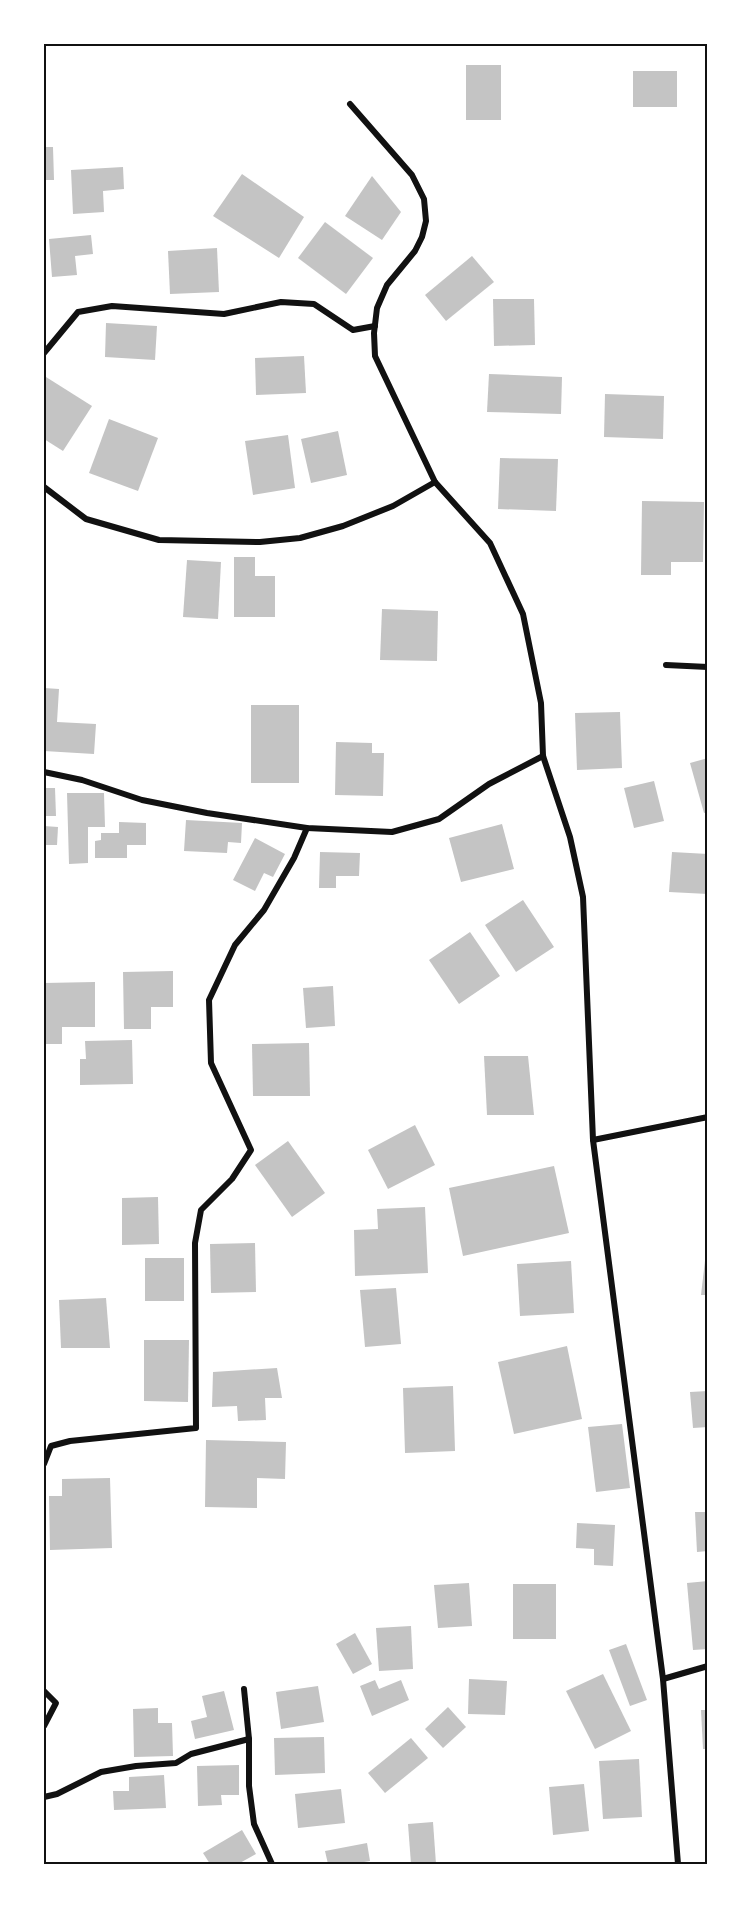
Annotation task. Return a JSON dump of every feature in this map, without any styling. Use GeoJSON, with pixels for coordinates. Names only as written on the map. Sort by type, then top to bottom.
{"type":"FeatureCollection","features":[{"type":"Feature","properties":{"kind":"street"},"geometry":{"type":"LineString","coordinates":[[350,104],[412,175],[424,199],[426,221],[422,237],[415,251],[387,285],[377,308],[375,356],[435,482],[490,543],[523,614],[541,702],[543,756],[570,837],[584,897],[594,1140],[663,1680],[678,1864]]}},
{"type":"Feature","properties":{"kind":"street"},"geometry":{"type":"LineString","coordinates":[[44,353],[78,312],[112,306],[224,314],[281,302],[315,304],[353,330],[375,326]]}},
{"type":"Feature","properties":{"kind":"street"},"geometry":{"type":"LineString","coordinates":[[44,487],[86,519],[159,540],[260,542],[300,538],[343,526],[393,506],[435,482]]}},
{"type":"Feature","properties":{"kind":"street"},"geometry":{"type":"LineString","coordinates":[[666,665],[708,667]]}},
{"type":"Feature","properties":{"kind":"street"},"geometry":{"type":"LineString","coordinates":[[44,772],[82,780],[142,800],[207,813],[307,828],[392,832],[439,819],[489,784],[543,756]]}},
{"type":"Feature","properties":{"kind":"street"},"geometry":{"type":"LineString","coordinates":[[44,1464],[51,1446],[70,1441],[196,1428],[195,1243],[201,1210],[232,1179],[251,1150],[211,1063],[209,1000],[235,945],[264,910],[294,858],[307,828]]}},
{"type":"Feature","properties":{"kind":"street"},"geometry":{"type":"LineString","coordinates":[[594,1140],[708,1117]]}},
{"type":"Feature","properties":{"kind":"street"},"geometry":{"type":"LineString","coordinates":[[663,1680],[708,1666]]}},
{"type":"Feature","properties":{"kind":"street"},"geometry":{"type":"LineString","coordinates":[[244,1689],[249,1739],[249,1786],[254,1824],[272,1864]]}},
{"type":"Feature","properties":{"kind":"street"},"geometry":{"type":"LineString","coordinates":[[44,1691],[56,1703],[44,1726]]}},
{"type":"Feature","properties":{"kind":"street"},"geometry":{"type":"LineString","coordinates":[[44,1797],[57,1794],[101,1772],[176,1763],[191,1754],[249,1739]]}},
{"type":"Feature","properties":{"kind":"building"},"geometry":{"type":"Polygon","coordinates":[[[466,65],[501,65],[501,120],[466,120],[466,65]]]}},
{"type":"Feature","properties":{"kind":"building"},"geometry":{"type":"Polygon","coordinates":[[[633,71],[677,71],[677,107],[633,107],[633,71]]]}},
{"type":"Feature","properties":{"kind":"building"},"geometry":{"type":"Polygon","coordinates":[[[44,147],[53,147],[54,180],[44,180],[44,147]]]}},
{"type":"Feature","properties":{"kind":"building"},"geometry":{"type":"Polygon","coordinates":[[[123,167],[124,189],[103,191],[104,212],[73,214],[71,170],[123,167]]]}},
{"type":"Feature","properties":{"kind":"building"},"geometry":{"type":"Polygon","coordinates":[[[242,174],[304,217],[279,258],[213,216],[242,174]]]}},
{"type":"Feature","properties":{"kind":"building"},"geometry":{"type":"Polygon","coordinates":[[[372,176],[401,212],[382,240],[345,216],[372,176]]]}},
{"type":"Feature","properties":{"kind":"building"},"geometry":{"type":"Polygon","coordinates":[[[44,194],[46,194],[46,224],[44,224],[44,194]]]}},
{"type":"Feature","properties":{"kind":"building"},"geometry":{"type":"Polygon","coordinates":[[[325,222],[373,258],[346,294],[298,258],[325,222]]]}},
{"type":"Feature","properties":{"kind":"building"},"geometry":{"type":"Polygon","coordinates":[[[91,235],[93,254],[75,256],[77,275],[52,277],[49,239],[91,235]]]}},
{"type":"Feature","properties":{"kind":"building"},"geometry":{"type":"Polygon","coordinates":[[[217,248],[219,292],[170,294],[168,251],[217,248]]]}},
{"type":"Feature","properties":{"kind":"building"},"geometry":{"type":"Polygon","coordinates":[[[472,256],[494,282],[446,321],[425,295],[472,256]]]}},
{"type":"Feature","properties":{"kind":"building"},"geometry":{"type":"Polygon","coordinates":[[[493,299],[534,299],[535,345],[494,346],[493,299]]]}},
{"type":"Feature","properties":{"kind":"building"},"geometry":{"type":"Polygon","coordinates":[[[106,323],[157,326],[155,360],[105,357],[106,323]]]}},
{"type":"Feature","properties":{"kind":"building"},"geometry":{"type":"Polygon","coordinates":[[[304,356],[306,393],[256,395],[255,358],[304,356]]]}},
{"type":"Feature","properties":{"kind":"building"},"geometry":{"type":"Polygon","coordinates":[[[489,374],[562,377],[561,414],[487,412],[489,374]]]}},
{"type":"Feature","properties":{"kind":"building"},"geometry":{"type":"Polygon","coordinates":[[[46,377],[92,406],[63,451],[44,439],[44,381],[46,377]]]}},
{"type":"Feature","properties":{"kind":"building"},"geometry":{"type":"Polygon","coordinates":[[[605,394],[664,396],[663,439],[604,437],[605,394]]]}},
{"type":"Feature","properties":{"kind":"building"},"geometry":{"type":"Polygon","coordinates":[[[109,419],[158,438],[138,491],[89,473],[109,419]]]}},
{"type":"Feature","properties":{"kind":"building"},"geometry":{"type":"Polygon","coordinates":[[[338,431],[347,475],[311,483],[301,439],[338,431]]]}},
{"type":"Feature","properties":{"kind":"building"},"geometry":{"type":"Polygon","coordinates":[[[288,435],[295,488],[253,495],[245,441],[288,435]]]}},
{"type":"Feature","properties":{"kind":"building"},"geometry":{"type":"Polygon","coordinates":[[[500,458],[558,459],[556,511],[498,509],[500,458]]]}},
{"type":"Feature","properties":{"kind":"building"},"geometry":{"type":"Polygon","coordinates":[[[642,501],[704,502],[703,562],[671,562],[671,575],[641,575],[642,501]]]}},
{"type":"Feature","properties":{"kind":"building"},"geometry":{"type":"Polygon","coordinates":[[[234,557],[255,557],[255,576],[275,576],[275,617],[234,617],[234,557]]]}},
{"type":"Feature","properties":{"kind":"building"},"geometry":{"type":"Polygon","coordinates":[[[187,560],[221,562],[218,619],[183,617],[187,560]]]}},
{"type":"Feature","properties":{"kind":"building"},"geometry":{"type":"Polygon","coordinates":[[[382,609],[438,611],[437,661],[380,660],[382,609]]]}},
{"type":"Feature","properties":{"kind":"building"},"geometry":{"type":"Polygon","coordinates":[[[44,688],[59,689],[57,722],[96,724],[94,754],[44,751],[44,688]]]}},
{"type":"Feature","properties":{"kind":"building"},"geometry":{"type":"Polygon","coordinates":[[[251,705],[299,705],[299,783],[251,783],[251,705]]]}},
{"type":"Feature","properties":{"kind":"building"},"geometry":{"type":"Polygon","coordinates":[[[620,712],[622,768],[577,770],[575,713],[620,712]]]}},
{"type":"Feature","properties":{"kind":"building"},"geometry":{"type":"Polygon","coordinates":[[[336,742],[372,743],[372,753],[384,753],[383,796],[335,795],[336,742]]]}},
{"type":"Feature","properties":{"kind":"building"},"geometry":{"type":"Polygon","coordinates":[[[708,758],[708,812],[704,813],[690,763],[708,758]]]}},
{"type":"Feature","properties":{"kind":"building"},"geometry":{"type":"Polygon","coordinates":[[[654,781],[664,821],[634,828],[624,788],[654,781]]]}},
{"type":"Feature","properties":{"kind":"building"},"geometry":{"type":"Polygon","coordinates":[[[44,788],[55,788],[56,816],[44,816],[44,788]]]}},
{"type":"Feature","properties":{"kind":"building"},"geometry":{"type":"Polygon","coordinates":[[[67,793],[104,793],[105,827],[88,827],[88,863],[69,864],[67,793]]]}},
{"type":"Feature","properties":{"kind":"building"},"geometry":{"type":"Polygon","coordinates":[[[186,820],[242,823],[241,843],[228,842],[227,853],[184,851],[186,820]]]}},
{"type":"Feature","properties":{"kind":"building"},"geometry":{"type":"Polygon","coordinates":[[[119,822],[146,823],[146,845],[127,845],[127,858],[95,858],[95,841],[101,840],[101,833],[119,833],[119,822]]]}},
{"type":"Feature","properties":{"kind":"building"},"geometry":{"type":"Polygon","coordinates":[[[502,824],[514,869],[461,882],[449,838],[502,824]]]}},
{"type":"Feature","properties":{"kind":"building"},"geometry":{"type":"Polygon","coordinates":[[[44,826],[58,827],[57,845],[44,845],[44,826]]]}},
{"type":"Feature","properties":{"kind":"building"},"geometry":{"type":"Polygon","coordinates":[[[255,838],[285,854],[273,877],[264,873],[255,891],[233,880],[255,838]]]}},
{"type":"Feature","properties":{"kind":"building"},"geometry":{"type":"Polygon","coordinates":[[[320,852],[360,853],[359,876],[336,876],[336,888],[319,888],[320,852]]]}},
{"type":"Feature","properties":{"kind":"building"},"geometry":{"type":"Polygon","coordinates":[[[672,852],[708,854],[708,894],[669,892],[672,852]]]}},
{"type":"Feature","properties":{"kind":"building"},"geometry":{"type":"Polygon","coordinates":[[[523,900],[554,947],[516,972],[485,925],[523,900]]]}},
{"type":"Feature","properties":{"kind":"building"},"geometry":{"type":"Polygon","coordinates":[[[470,932],[500,976],[459,1004],[429,960],[470,932]]]}},
{"type":"Feature","properties":{"kind":"building"},"geometry":{"type":"Polygon","coordinates":[[[173,971],[173,1007],[151,1007],[151,1029],[124,1029],[123,972],[173,971]]]}},
{"type":"Feature","properties":{"kind":"building"},"geometry":{"type":"Polygon","coordinates":[[[95,982],[95,1027],[62,1027],[62,1044],[44,1044],[44,983],[95,982]]]}},
{"type":"Feature","properties":{"kind":"building"},"geometry":{"type":"Polygon","coordinates":[[[333,986],[335,1026],[306,1028],[303,988],[333,986]]]}},
{"type":"Feature","properties":{"kind":"building"},"geometry":{"type":"Polygon","coordinates":[[[132,1040],[133,1084],[80,1085],[80,1059],[86,1059],[85,1041],[132,1040]]]}},
{"type":"Feature","properties":{"kind":"building"},"geometry":{"type":"Polygon","coordinates":[[[309,1043],[310,1096],[253,1096],[252,1044],[309,1043]]]}},
{"type":"Feature","properties":{"kind":"building"},"geometry":{"type":"Polygon","coordinates":[[[484,1056],[528,1056],[534,1115],[487,1115],[484,1056]]]}},
{"type":"Feature","properties":{"kind":"building"},"geometry":{"type":"Polygon","coordinates":[[[415,1125],[435,1165],[388,1189],[368,1150],[415,1125]]]}},
{"type":"Feature","properties":{"kind":"building"},"geometry":{"type":"Polygon","coordinates":[[[288,1141],[325,1193],[292,1217],[255,1165],[288,1141]]]}},
{"type":"Feature","properties":{"kind":"building"},"geometry":{"type":"Polygon","coordinates":[[[554,1166],[569,1233],[463,1256],[449,1188],[554,1166]]]}},
{"type":"Feature","properties":{"kind":"building"},"geometry":{"type":"Polygon","coordinates":[[[158,1197],[159,1244],[122,1245],[122,1198],[158,1197]]]}},
{"type":"Feature","properties":{"kind":"building"},"geometry":{"type":"Polygon","coordinates":[[[425,1207],[428,1273],[355,1276],[354,1230],[378,1229],[377,1209],[425,1207]]]}},
{"type":"Feature","properties":{"kind":"building"},"geometry":{"type":"Polygon","coordinates":[[[255,1243],[256,1292],[211,1293],[210,1244],[255,1243]]]}},
{"type":"Feature","properties":{"kind":"building"},"geometry":{"type":"Polygon","coordinates":[[[706,1252],[708,1252],[708,1295],[701,1295],[706,1252]]]}},
{"type":"Feature","properties":{"kind":"building"},"geometry":{"type":"Polygon","coordinates":[[[145,1258],[184,1258],[184,1301],[145,1301],[145,1258]]]}},
{"type":"Feature","properties":{"kind":"building"},"geometry":{"type":"Polygon","coordinates":[[[571,1261],[574,1313],[520,1316],[517,1264],[571,1261]]]}},
{"type":"Feature","properties":{"kind":"building"},"geometry":{"type":"Polygon","coordinates":[[[396,1288],[401,1344],[365,1347],[360,1290],[396,1288]]]}},
{"type":"Feature","properties":{"kind":"building"},"geometry":{"type":"Polygon","coordinates":[[[106,1298],[110,1348],[61,1348],[59,1300],[106,1298]]]}},
{"type":"Feature","properties":{"kind":"building"},"geometry":{"type":"Polygon","coordinates":[[[144,1340],[189,1340],[188,1402],[144,1401],[144,1340]]]}},
{"type":"Feature","properties":{"kind":"building"},"geometry":{"type":"Polygon","coordinates":[[[567,1346],[582,1419],[514,1434],[498,1362],[567,1346]]]}},
{"type":"Feature","properties":{"kind":"building"},"geometry":{"type":"Polygon","coordinates":[[[277,1368],[282,1398],[265,1398],[266,1420],[238,1421],[237,1406],[212,1407],[213,1372],[277,1368]]]}},
{"type":"Feature","properties":{"kind":"building"},"geometry":{"type":"Polygon","coordinates":[[[453,1386],[455,1451],[405,1453],[403,1388],[453,1386]]]}},
{"type":"Feature","properties":{"kind":"building"},"geometry":{"type":"Polygon","coordinates":[[[708,1391],[708,1427],[693,1428],[690,1392],[708,1391]]]}},
{"type":"Feature","properties":{"kind":"building"},"geometry":{"type":"Polygon","coordinates":[[[622,1424],[630,1488],[596,1492],[588,1427],[622,1424]]]}},
{"type":"Feature","properties":{"kind":"building"},"geometry":{"type":"Polygon","coordinates":[[[206,1440],[286,1442],[285,1479],[257,1478],[257,1508],[205,1507],[206,1440]]]}},
{"type":"Feature","properties":{"kind":"building"},"geometry":{"type":"Polygon","coordinates":[[[110,1478],[112,1548],[50,1550],[49,1496],[62,1496],[62,1479],[110,1478]]]}},
{"type":"Feature","properties":{"kind":"building"},"geometry":{"type":"Polygon","coordinates":[[[695,1512],[708,1512],[708,1551],[697,1552],[695,1512]]]}},
{"type":"Feature","properties":{"kind":"building"},"geometry":{"type":"Polygon","coordinates":[[[577,1523],[615,1525],[613,1566],[594,1565],[594,1549],[576,1548],[577,1523]]]}},
{"type":"Feature","properties":{"kind":"building"},"geometry":{"type":"Polygon","coordinates":[[[708,1581],[708,1649],[693,1650],[687,1583],[708,1581]]]}},
{"type":"Feature","properties":{"kind":"building"},"geometry":{"type":"Polygon","coordinates":[[[469,1583],[472,1626],[438,1628],[434,1585],[469,1583]]]}},
{"type":"Feature","properties":{"kind":"building"},"geometry":{"type":"Polygon","coordinates":[[[513,1584],[556,1584],[556,1639],[513,1639],[513,1584]]]}},
{"type":"Feature","properties":{"kind":"building"},"geometry":{"type":"Polygon","coordinates":[[[411,1626],[413,1669],[379,1671],[376,1628],[411,1626]]]}},
{"type":"Feature","properties":{"kind":"building"},"geometry":{"type":"Polygon","coordinates":[[[355,1633],[372,1664],[353,1674],[336,1644],[355,1633]]]}},
{"type":"Feature","properties":{"kind":"building"},"geometry":{"type":"Polygon","coordinates":[[[626,1644],[647,1700],[630,1706],[609,1650],[626,1644]]]}},
{"type":"Feature","properties":{"kind":"building"},"geometry":{"type":"Polygon","coordinates":[[[603,1674],[631,1731],[595,1749],[566,1691],[603,1674]]]}},
{"type":"Feature","properties":{"kind":"building"},"geometry":{"type":"Polygon","coordinates":[[[469,1679],[507,1681],[505,1715],[468,1714],[469,1679]]]}},
{"type":"Feature","properties":{"kind":"building"},"geometry":{"type":"Polygon","coordinates":[[[375,1680],[379,1689],[401,1680],[409,1700],[372,1716],[360,1686],[375,1680]]]}},
{"type":"Feature","properties":{"kind":"building"},"geometry":{"type":"Polygon","coordinates":[[[318,1686],[324,1722],[281,1729],[276,1692],[318,1686]]]}},
{"type":"Feature","properties":{"kind":"building"},"geometry":{"type":"Polygon","coordinates":[[[224,1691],[234,1730],[195,1739],[191,1721],[207,1717],[202,1696],[224,1691]]]}},
{"type":"Feature","properties":{"kind":"building"},"geometry":{"type":"Polygon","coordinates":[[[448,1707],[466,1727],[443,1748],[425,1729],[448,1707]]]}},
{"type":"Feature","properties":{"kind":"building"},"geometry":{"type":"Polygon","coordinates":[[[158,1708],[158,1723],[172,1723],[173,1756],[134,1757],[133,1709],[158,1708]]]}},
{"type":"Feature","properties":{"kind":"building"},"geometry":{"type":"Polygon","coordinates":[[[701,1710],[708,1710],[708,1749],[703,1749],[701,1710]]]}},
{"type":"Feature","properties":{"kind":"building"},"geometry":{"type":"Polygon","coordinates":[[[324,1737],[325,1773],[275,1775],[274,1738],[324,1737]]]}},
{"type":"Feature","properties":{"kind":"building"},"geometry":{"type":"Polygon","coordinates":[[[411,1738],[428,1758],[385,1793],[368,1773],[411,1738]]]}},
{"type":"Feature","properties":{"kind":"building"},"geometry":{"type":"Polygon","coordinates":[[[639,1759],[642,1817],[603,1819],[599,1761],[639,1759]]]}},
{"type":"Feature","properties":{"kind":"building"},"geometry":{"type":"Polygon","coordinates":[[[239,1765],[239,1795],[221,1795],[222,1805],[198,1806],[197,1766],[239,1765]]]}},
{"type":"Feature","properties":{"kind":"building"},"geometry":{"type":"Polygon","coordinates":[[[164,1775],[166,1808],[114,1810],[113,1791],[129,1791],[129,1777],[164,1775]]]}},
{"type":"Feature","properties":{"kind":"building"},"geometry":{"type":"Polygon","coordinates":[[[584,1784],[589,1831],[553,1835],[549,1787],[584,1784]]]}},
{"type":"Feature","properties":{"kind":"building"},"geometry":{"type":"Polygon","coordinates":[[[341,1789],[345,1823],[298,1828],[295,1794],[341,1789]]]}},
{"type":"Feature","properties":{"kind":"building"},"geometry":{"type":"Polygon","coordinates":[[[433,1822],[436,1864],[411,1864],[408,1824],[433,1822]]]}},
{"type":"Feature","properties":{"kind":"building"},"geometry":{"type":"Polygon","coordinates":[[[242,1830],[256,1854],[238,1864],[210,1864],[203,1853],[242,1830]]]}},
{"type":"Feature","properties":{"kind":"building"},"geometry":{"type":"Polygon","coordinates":[[[367,1843],[370,1861],[358,1864],[328,1864],[325,1851],[367,1843]]]}}]}
